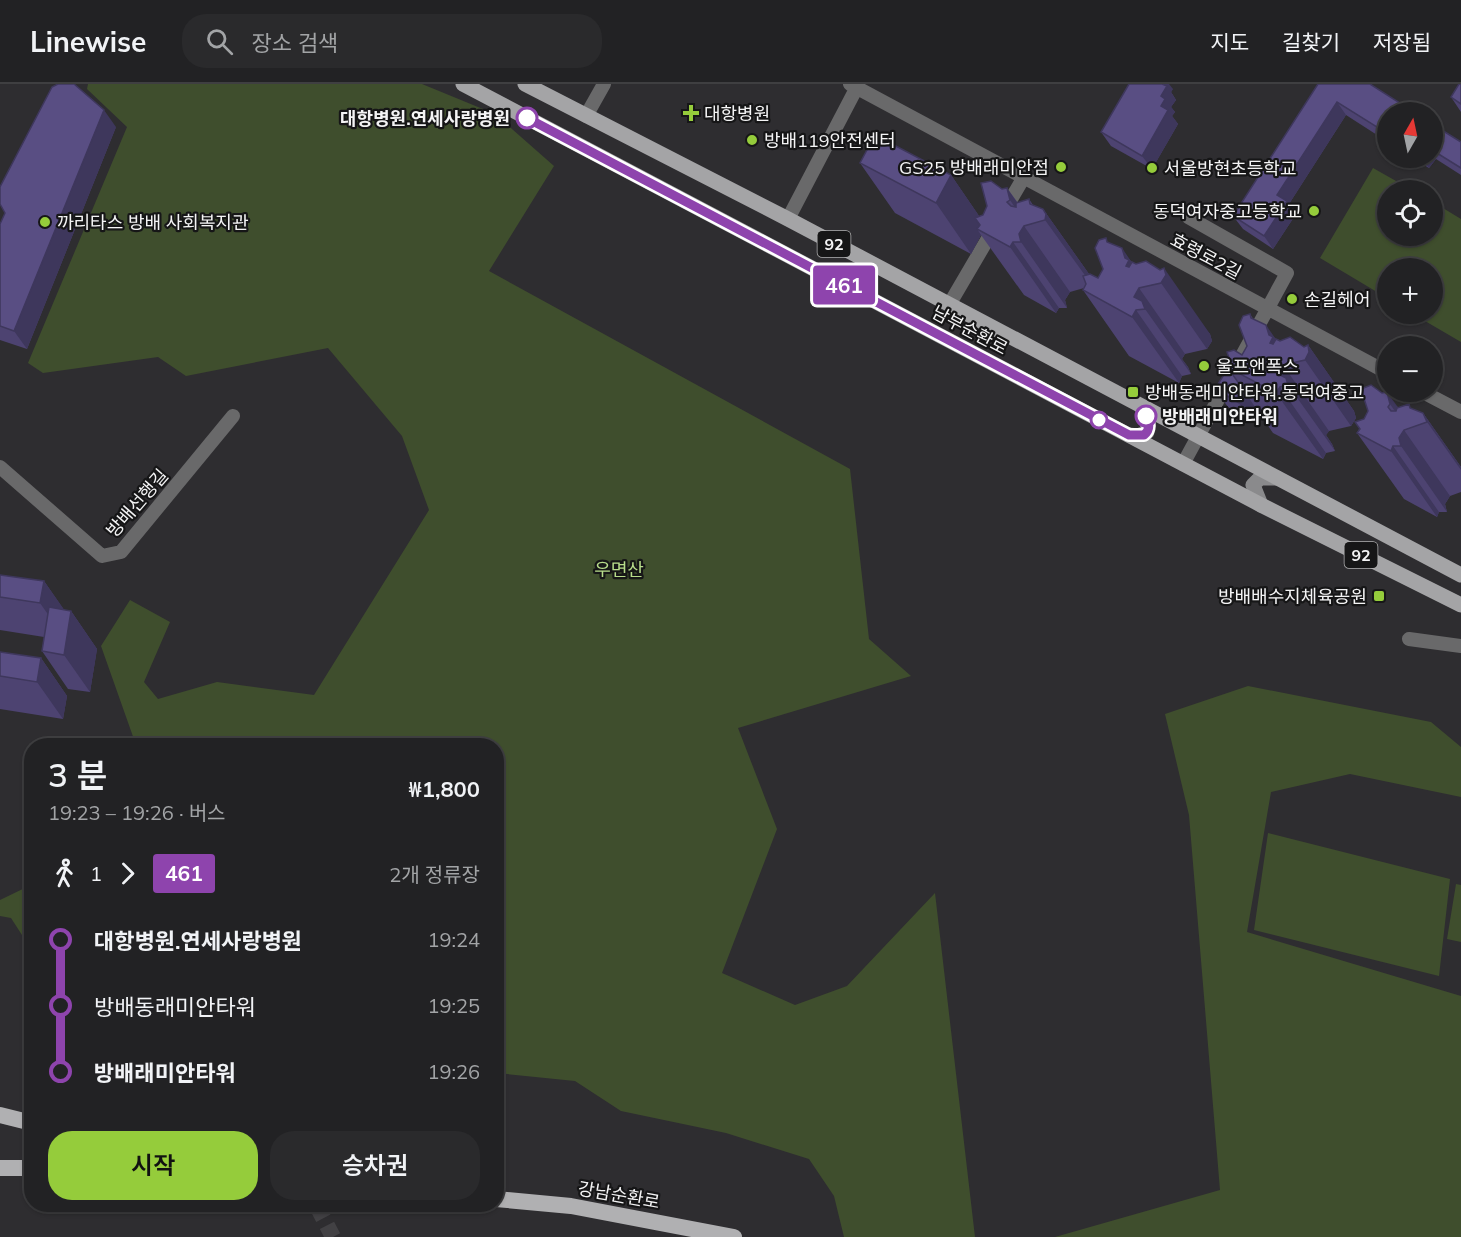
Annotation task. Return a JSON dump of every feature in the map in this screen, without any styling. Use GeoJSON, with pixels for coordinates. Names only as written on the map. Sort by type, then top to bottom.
{"type":"FeatureCollection","features":[{"type":"Feature","properties":{"kind":"highway"},"geometry":{"type":"LineString","coordinates":[[0,1115],[24,1121]]}},
{"type":"Feature","properties":{"kind":"highway"},"geometry":{"type":"LineString","coordinates":[[0,1168],[24,1168]]}},
{"type":"Feature","properties":{"kind":"highway"},"geometry":{"type":"LineString","coordinates":[[504,1191],[571,1206]]}},
{"type":"Feature","properties":{"kind":"highway","name":"강남순환로"},"geometry":{"type":"LineString","coordinates":[[504,1200],[571,1206],[734,1236]]}},
{"type":"Feature","properties":{"kind":"main road","name":"남부순환로"},"geometry":{"type":"LineString","coordinates":[[463,84],[1262,506],[1461,605]]}},
{"type":"Feature","properties":{"kind":"main road","name":"남부순환로"},"geometry":{"type":"LineString","coordinates":[[525,84],[788,219],[1461,575]]}},
{"type":"Feature","properties":{"kind":"main road"},"geometry":{"type":"LineString","coordinates":[[1129,435],[1144,435],[1147,432],[1149,423],[1142,407]]}},
{"type":"Feature","properties":{"kind":"main road"},"geometry":{"type":"LineString","coordinates":[[1262,506],[1253,485],[1260,478],[1277,478]]}},
{"type":"Feature","properties":{"kind":"street"},"geometry":{"type":"LineString","coordinates":[[586,116],[604,84]]}},
{"type":"Feature","properties":{"kind":"street"},"geometry":{"type":"LineString","coordinates":[[788,219],[853,86]]}},
{"type":"Feature","properties":{"kind":"street","name":"효령로2길"},"geometry":{"type":"LineString","coordinates":[[853,86],[1377,367]]}},
{"type":"Feature","properties":{"kind":"street"},"geometry":{"type":"LineString","coordinates":[[950,305],[1024,177]]}},
{"type":"Feature","properties":{"kind":"street"},"geometry":{"type":"LineString","coordinates":[[1183,464],[1287,273],[1188,217]]}},
{"type":"Feature","properties":{"kind":"street"},"geometry":{"type":"LineString","coordinates":[[1442,402],[1461,412]]}},
{"type":"Feature","properties":{"kind":"street","name":"방배선행길"},"geometry":{"type":"LineString","coordinates":[[0,467],[102,556],[121,552],[233,416]]}},
{"type":"Feature","properties":{"kind":"street"},"geometry":{"type":"LineString","coordinates":[[1409,639],[1461,646]]}},
{"type":"Feature","properties":{"kind":"green space","name":"우면산"},"geometry":{"type":"Polygon","coordinates":[[[88,84],[422,84],[495,114],[554,166],[489,271],[850,469],[869,639],[911,676],[738,728],[777,829],[722,973],[795,1005],[847,986],[935,893],[975,1237],[844,1237],[834,1196],[809,1159],[726,1133],[621,1111],[575,1081],[504,1074],[504,738],[134,738],[101,646],[130,600],[170,622],[144,682],[158,699],[217,682],[314,695],[429,510],[402,436],[328,348],[186,376],[158,357],[43,373],[28,363],[127,127],[87,89],[88,84]]]}},
{"type":"Feature","properties":{"kind":"green space"},"geometry":{"type":"Polygon","coordinates":[[[1373,168],[1394,180],[1377,180],[1377,246],[1443,246],[1443,208],[1461,219],[1461,342],[1430,324],[1443,324],[1443,258],[1377,258],[1377,292],[1320,258],[1373,168]]]}},
{"type":"Feature","properties":{"kind":"green space"},"geometry":{"type":"Polygon","coordinates":[[[1248,686],[1431,722],[1461,747],[1461,797],[1350,774],[1271,792],[1247,932],[1461,996],[1461,1237],[1055,1237],[1220,1190],[1189,815],[1165,714],[1248,686]]]}},
{"type":"Feature","properties":{"kind":"green space"},"geometry":{"type":"Polygon","coordinates":[[[1268,833],[1450,879],[1439,976],[1254,930],[1268,833]]]}},
{"type":"Feature","properties":{"kind":"green space"},"geometry":{"type":"Polygon","coordinates":[[[1456,884],[1461,885],[1461,942],[1447,939],[1456,884]]]}},
{"type":"Feature","properties":{"kind":"green space"},"geometry":{"type":"Polygon","coordinates":[[[24,888],[24,938],[11,918],[0,916],[0,900],[24,888]]]}},
{"type":"Feature","properties":{"kind":"building","name":"까리타스 방배 사회복지관"},"geometry":{"type":"Polygon","coordinates":[[[58,84],[74,84],[104,110],[14,331],[0,326],[0,224],[5,213],[0,204],[0,187],[52,87],[58,84]]]}},
{"type":"Feature","properties":{"kind":"building"},"geometry":{"type":"Polygon","coordinates":[[[1129,84],[1167,86],[1161,96],[1165,99],[1161,106],[1168,110],[1142,156],[1101,132],[1129,84]]]}},
{"type":"Feature","properties":{"kind":"building"},"geometry":{"type":"Polygon","coordinates":[[[1318,84],[1370,84],[1398,102],[1377,102],[1377,127],[1337,102],[1277,195],[1287,201],[1264,236],[1233,216],[1318,84]]]}},
{"type":"Feature","properties":{"kind":"building"},"geometry":{"type":"Polygon","coordinates":[[[1461,84],[1461,104],[1451,97],[1461,84]]]}},
{"type":"Feature","properties":{"kind":"building"},"geometry":{"type":"Polygon","coordinates":[[[1443,131],[1461,142],[1461,168],[1443,157],[1443,131]]]}},
{"type":"Feature","properties":{"kind":"building"},"geometry":{"type":"Polygon","coordinates":[[[875,135],[951,175],[936,203],[860,163],[875,135]]]}},
{"type":"Feature","properties":{"kind":"building"},"geometry":{"type":"Polygon","coordinates":[[[991,181],[1002,189],[1007,188],[1010,200],[1007,202],[1011,206],[1016,207],[1016,203],[1029,199],[1030,204],[1043,209],[1046,214],[1045,220],[1024,226],[1019,234],[1021,242],[1013,242],[1010,247],[977,229],[980,225],[975,218],[983,215],[987,206],[981,183],[991,181]]]}},
{"type":"Feature","properties":{"kind":"building"},"geometry":{"type":"Polygon","coordinates":[[[1106,238],[1107,242],[1122,248],[1125,258],[1129,260],[1126,266],[1129,267],[1132,262],[1136,264],[1146,261],[1160,270],[1164,268],[1166,275],[1161,283],[1139,288],[1134,297],[1142,301],[1145,309],[1136,310],[1132,317],[1083,290],[1086,284],[1083,276],[1090,274],[1098,278],[1103,269],[1095,248],[1099,240],[1106,238]]]}},
{"type":"Feature","properties":{"kind":"building"},"geometry":{"type":"Polygon","coordinates":[[[1250,314],[1251,318],[1266,325],[1269,335],[1273,337],[1270,343],[1273,344],[1276,339],[1280,341],[1290,337],[1304,347],[1308,345],[1309,352],[1305,360],[1283,365],[1278,374],[1286,378],[1288,385],[1280,387],[1276,393],[1227,367],[1230,361],[1227,352],[1234,350],[1242,355],[1247,346],[1239,325],[1243,316],[1250,314]]]}},
{"type":"Feature","properties":{"kind":"building"},"geometry":{"type":"Polygon","coordinates":[[[1228,368],[1245,392],[1239,403],[1215,389],[1228,368]]]}},
{"type":"Feature","properties":{"kind":"building"},"geometry":{"type":"Polygon","coordinates":[[[1371,385],[1377,389],[1377,402],[1390,402],[1388,407],[1391,411],[1396,411],[1397,408],[1409,404],[1410,408],[1423,413],[1427,422],[1404,430],[1399,438],[1401,446],[1393,446],[1391,451],[1357,433],[1360,429],[1355,422],[1364,419],[1368,411],[1361,389],[1371,385]]]}},
{"type":"Feature","properties":{"kind":"building"},"geometry":{"type":"Polygon","coordinates":[[[0,575],[44,581],[40,603],[0,597],[0,575]]]}},
{"type":"Feature","properties":{"kind":"building"},"geometry":{"type":"Polygon","coordinates":[[[49,607],[71,611],[64,655],[42,651],[49,607]]]}},
{"type":"Feature","properties":{"kind":"building"},"geometry":{"type":"Polygon","coordinates":[[[0,652],[41,658],[37,682],[0,676],[0,652]]]}},
{"type":"Feature","properties":{"kind":"tunnel"},"geometry":{"type":"LineString","coordinates":[[320,1212],[333,1237]]}},
{"type":"Feature","properties":{"kind":"bus line","name":"461"},"geometry":{"type":"LineString","coordinates":[[527,118],[1129,435],[1138,436],[1147,432],[1149,423],[1146,416]]}},
{"type":"Feature","properties":{"kind":"place","name":"대항병원"},"geometry":{"type":"Point","coordinates":[691,113]}},
{"type":"Feature","properties":{"kind":"place","name":"대항병원.연세사랑병원"},"geometry":{"type":"Point","coordinates":[527,118]}},
{"type":"Feature","properties":{"kind":"place","name":"방배119안전센터"},"geometry":{"type":"Point","coordinates":[752,140]}},
{"type":"Feature","properties":{"kind":"place","name":"GS25 방배래미안점"},"geometry":{"type":"Point","coordinates":[1061,167]}},
{"type":"Feature","properties":{"kind":"place","name":"서울방현초등학교"},"geometry":{"type":"Point","coordinates":[1152,168]}},
{"type":"Feature","properties":{"kind":"place","name":"동덕여자중고등학교"},"geometry":{"type":"Point","coordinates":[1314,211]}},
{"type":"Feature","properties":{"kind":"place","name":"까리타스 방배 사회복지관"},"geometry":{"type":"Point","coordinates":[45,222]}},
{"type":"Feature","properties":{"kind":"place","name":"손길헤어"},"geometry":{"type":"Point","coordinates":[1292,299]}},
{"type":"Feature","properties":{"kind":"place","name":"울프앤폭스"},"geometry":{"type":"Point","coordinates":[1204,366]}},
{"type":"Feature","properties":{"kind":"place","name":"방배동래미안타워.동덕여중고"},"geometry":{"type":"Point","coordinates":[1133,392]}},
{"type":"Feature","properties":{"kind":"place","name":"방배래미안타워"},"geometry":{"type":"Point","coordinates":[1146,416]}},
{"type":"Feature","properties":{"kind":"place","name":"방배배수지체육공원"},"geometry":{"type":"Point","coordinates":[1379,596]}}]}
